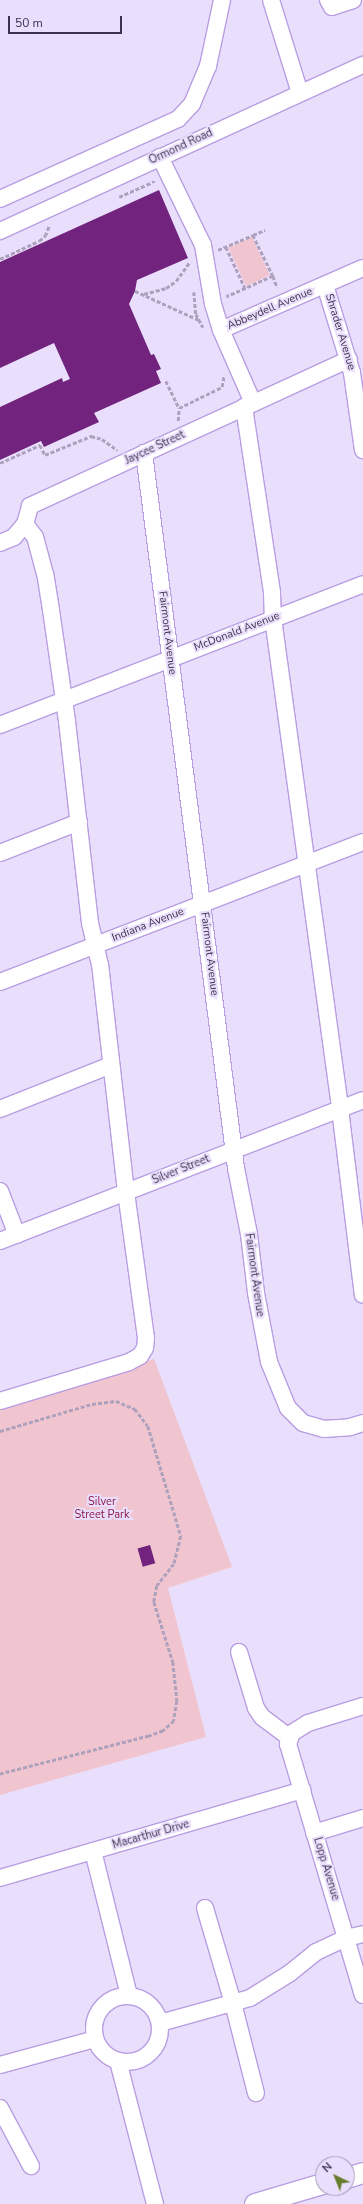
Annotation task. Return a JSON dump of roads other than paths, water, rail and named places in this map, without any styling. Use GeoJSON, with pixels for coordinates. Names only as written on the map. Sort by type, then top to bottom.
{"type":"FeatureCollection","features":[{"type":"Feature","properties":{"kind":"main road"},"geometry":{"type":"LineString","coordinates":[[255,2204],[315,2186]]}},
{"type":"Feature","properties":{"kind":"street"},"geometry":{"type":"LineString","coordinates":[[0,198],[178,119],[192,104],[208,66],[221,13],[222,0]]}},
{"type":"Feature","properties":{"kind":"street"},"geometry":{"type":"LineString","coordinates":[[271,0],[300,93]]}},
{"type":"Feature","properties":{"kind":"street"},"geometry":{"type":"LineString","coordinates":[[328,0],[332,8],[353,0]]}},
{"type":"Feature","properties":{"kind":"street","name":"Ormond Road"},"geometry":{"type":"LineString","coordinates":[[0,231],[363,65]]}},
{"type":"Feature","properties":{"kind":"street"},"geometry":{"type":"LineString","coordinates":[[160,157],[203,245],[213,304],[214,332],[249,405],[274,618],[340,1109],[363,1295]]}},
{"type":"Feature","properties":{"kind":"street","name":"Abbeydell Avenue"},"geometry":{"type":"LineString","coordinates":[[214,332],[363,268]]}},
{"type":"Feature","properties":{"kind":"street","name":"Shrader Avenue"},"geometry":{"type":"LineString","coordinates":[[325,285],[349,359],[363,450]]}},
{"type":"Feature","properties":{"kind":"street","name":"Jaycee Street"},"geometry":{"type":"LineString","coordinates":[[7,540],[25,524],[30,506],[349,359]]}},
{"type":"Feature","properties":{"kind":"street","name":"Fairmont Avenue"},"geometry":{"type":"LineString","coordinates":[[144,453],[234,1149],[249,1234],[260,1322],[273,1376],[288,1408],[295,1417],[303,1423],[324,1429],[350,1427],[363,1423]]}},
{"type":"Feature","properties":{"kind":"street"},"geometry":{"type":"LineString","coordinates":[[0,1401],[129,1362],[140,1356],[145,1348],[146,1338],[126,1192],[100,965],[95,945],[64,700],[45,574],[35,537],[25,524]]}},
{"type":"Feature","properties":{"kind":"street","name":"McDonald Avenue"},"geometry":{"type":"LineString","coordinates":[[0,726],[170,658],[363,584]]}},
{"type":"Feature","properties":{"kind":"street"},"geometry":{"type":"LineString","coordinates":[[0,853],[79,822]]}},
{"type":"Feature","properties":{"kind":"street","name":"Indiana Avenue"},"geometry":{"type":"LineString","coordinates":[[0,982],[363,842]]}},
{"type":"Feature","properties":{"kind":"street"},"geometry":{"type":"LineString","coordinates":[[0,1109],[111,1066]]}},
{"type":"Feature","properties":{"kind":"street","name":"Silver Street"},"geometry":{"type":"LineString","coordinates":[[0,1241],[363,1100]]}},
{"type":"Feature","properties":{"kind":"street"},"geometry":{"type":"LineString","coordinates":[[0,1191],[17,1235]]}},
{"type":"Feature","properties":{"kind":"street"},"geometry":{"type":"LineString","coordinates":[[239,1652],[256,1708],[262,1717],[289,1741],[296,1730],[308,1723],[363,1706]]}},
{"type":"Feature","properties":{"kind":"street","name":"Lopp Avenue"},"geometry":{"type":"LineString","coordinates":[[289,1741],[314,1832],[363,1995]]}},
{"type":"Feature","properties":{"kind":"street","name":"Macarthur Drive"},"geometry":{"type":"LineString","coordinates":[[0,1878],[302,1790]]}},
{"type":"Feature","properties":{"kind":"street"},"geometry":{"type":"LineString","coordinates":[[314,1832],[363,1818]]}},
{"type":"Feature","properties":{"kind":"street"},"geometry":{"type":"LineString","coordinates":[[93,1852],[129,1995]]}},
{"type":"Feature","properties":{"kind":"street"},"geometry":{"type":"LineString","coordinates":[[205,1908],[233,2002],[256,2093]]}},
{"type":"Feature","properties":{"kind":"street"},"geometry":{"type":"LineString","coordinates":[[160,2023],[250,1998],[290,1973],[316,1952],[346,1938],[363,1934]]}},
{"type":"Feature","properties":{"kind":"street"},"geometry":{"type":"LineString","coordinates":[[129,1995],[140,1998],[149,2004],[156,2013],[160,2023],[160,2034],[156,2045],[149,2054],[140,2060],[129,2062],[118,2061],[108,2056],[100,2049],[95,2039],[93,2028],[95,2018],[100,2008],[108,2001],[119,1996],[129,1995]]}},
{"type":"Feature","properties":{"kind":"street"},"geometry":{"type":"LineString","coordinates":[[0,2065],[95,2039]]}},
{"type":"Feature","properties":{"kind":"street"},"geometry":{"type":"LineString","coordinates":[[118,2061],[156,2204]]}},
{"type":"Feature","properties":{"kind":"street"},"geometry":{"type":"LineString","coordinates":[[0,2108],[32,2166]]}},
{"type":"Feature","properties":{"kind":"park label","name":"Silver Street Park"},"geometry":{"type":"Point","coordinates":[102,1509]}}]}
